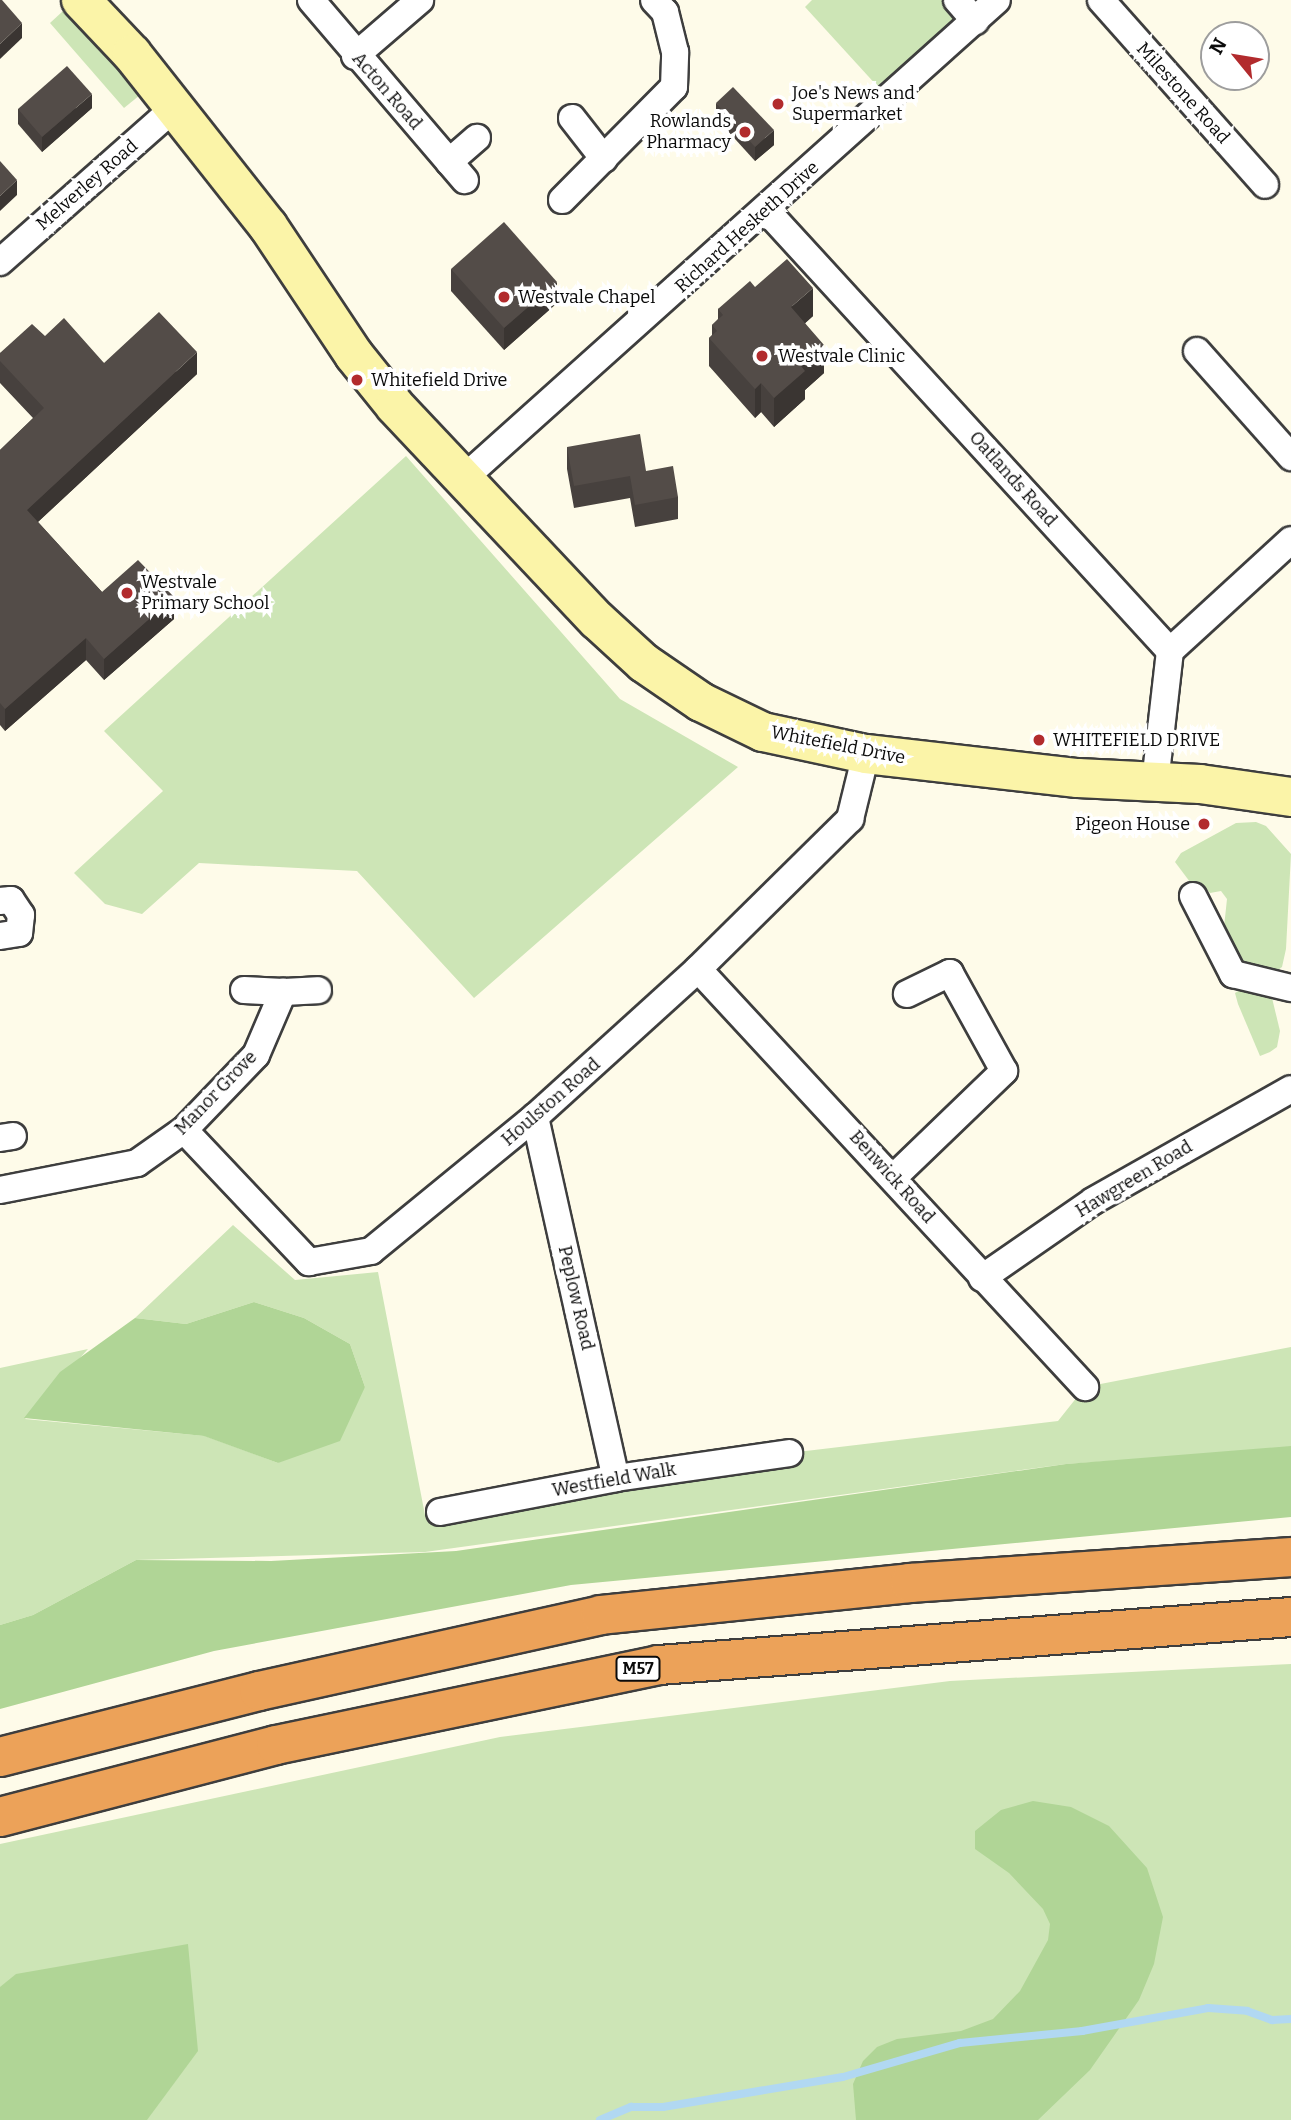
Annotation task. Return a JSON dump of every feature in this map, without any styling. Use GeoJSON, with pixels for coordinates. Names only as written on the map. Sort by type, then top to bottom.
{"type":"FeatureCollection","features":[{"type":"Feature","properties":{"kind":"highway"},"geometry":{"type":"LineString","coordinates":[[0,1757],[259,1691],[601,1615],[910,1583],[1291,1557]]}},
{"type":"Feature","properties":{"kind":"highway","name":"M57"},"geometry":{"type":"LineString","coordinates":[[0,1817],[276,1745],[659,1665],[1291,1617]]}},
{"type":"Feature","properties":{"kind":"main road","name":"Whitefield Drive"},"geometry":{"type":"LineString","coordinates":[[81,0],[174,108],[268,226],[354,355],[463,480],[597,620],[644,663],[701,702],[763,732],[866,754],[1291,797]]}},
{"type":"Feature","properties":{"kind":"street","name":"Acton Road"},"geometry":{"type":"LineString","coordinates":[[311,0],[355,56],[457,171],[477,138]]}},
{"type":"Feature","properties":{"kind":"street"},"geometry":{"type":"LineString","coordinates":[[355,56],[420,0]]}},
{"type":"Feature","properties":{"kind":"street"},"geometry":{"type":"LineString","coordinates":[[562,200],[674,87],[676,52],[665,12],[654,0]]}},
{"type":"Feature","properties":{"kind":"street"},"geometry":{"type":"LineString","coordinates":[[957,0],[975,21]]}},
{"type":"Feature","properties":{"kind":"street","name":"Richard Hesketh Drive"},"geometry":{"type":"LineString","coordinates":[[463,480],[997,0]]}},
{"type":"Feature","properties":{"kind":"street","name":"Milestone Road"},"geometry":{"type":"LineString","coordinates":[[1101,0],[1265,185]]}},
{"type":"Feature","properties":{"kind":"street","name":"Melverley Road"},"geometry":{"type":"LineString","coordinates":[[0,262],[174,108]]}},
{"type":"Feature","properties":{"kind":"street"},"geometry":{"type":"LineString","coordinates":[[572,118],[604,159]]}},
{"type":"Feature","properties":{"kind":"street","name":"Oatlands Road"},"geometry":{"type":"LineString","coordinates":[[766,210],[1170,651]]}},
{"type":"Feature","properties":{"kind":"street"},"geometry":{"type":"LineString","coordinates":[[1198,351],[1291,457]]}},
{"type":"Feature","properties":{"kind":"street"},"geometry":{"type":"LineString","coordinates":[[1155,782],[1170,651],[1291,540]]}},
{"type":"Feature","properties":{"kind":"street","name":"Houlston Road"},"geometry":{"type":"LineString","coordinates":[[184,1130],[309,1262],[371,1251],[536,1117],[698,969],[850,819],[866,754]]}},
{"type":"Feature","properties":{"kind":"street"},"geometry":{"type":"LineString","coordinates":[[1193,897],[1233,974],[1291,988]]}},
{"type":"Feature","properties":{"kind":"street"},"geometry":{"type":"LineString","coordinates":[[0,901],[11,900],[21,915],[19,933],[0,936]]}},
{"type":"Feature","properties":{"kind":"street","name":"Benwick Road"},"geometry":{"type":"LineString","coordinates":[[698,969],[894,1177],[982,1278],[1085,1387]]}},
{"type":"Feature","properties":{"kind":"street"},"geometry":{"type":"LineString","coordinates":[[894,1177],[1004,1072],[950,973],[907,995]]}},
{"type":"Feature","properties":{"kind":"street"},"geometry":{"type":"LineString","coordinates":[[244,990],[318,990]]}},
{"type":"Feature","properties":{"kind":"street","name":"Manor Grove"},"geometry":{"type":"LineString","coordinates":[[0,1191],[137,1163],[184,1130],[256,1055],[283,992]]}},
{"type":"Feature","properties":{"kind":"street","name":"Hawgreen Road"},"geometry":{"type":"LineString","coordinates":[[982,1278],[1093,1201],[1291,1089]]}},
{"type":"Feature","properties":{"kind":"street","name":"Peplow Road"},"geometry":{"type":"LineString","coordinates":[[536,1117],[616,1478]]}},
{"type":"Feature","properties":{"kind":"street","name":"Westfield Walk"},"geometry":{"type":"LineString","coordinates":[[440,1512],[616,1478],[789,1453]]}},
{"type":"Feature","properties":{"kind":"green space"},"geometry":{"type":"Polygon","coordinates":[[[812,0],[957,0],[975,21],[889,99],[805,7],[812,0]]]}},
{"type":"Feature","properties":{"kind":"green space"},"geometry":{"type":"Polygon","coordinates":[[[63,11],[114,57],[140,95],[124,108],[50,23],[63,11]]]}},
{"type":"Feature","properties":{"kind":"green space"},"geometry":{"type":"Polygon","coordinates":[[[406,456],[620,699],[738,767],[474,998],[357,871],[199,863],[142,914],[105,904],[74,873],[163,791],[104,731],[406,456]]]}},
{"type":"Feature","properties":{"kind":"green space"},"geometry":{"type":"Polygon","coordinates":[[[1256,822],[1266,826],[1291,854],[1286,949],[1282,967],[1271,975],[1244,963],[1224,927],[1227,899],[1221,891],[1210,893],[1200,882],[1193,886],[1175,862],[1181,853],[1236,823],[1256,822]]]}},
{"type":"Feature","properties":{"kind":"green space"},"geometry":{"type":"Polygon","coordinates":[[[1240,990],[1272,998],[1280,1031],[1277,1047],[1260,1056],[1238,1004],[1235,993],[1240,990]]]}},
{"type":"Feature","properties":{"kind":"green space"},"geometry":{"type":"Polygon","coordinates":[[[233,1225],[295,1280],[378,1272],[425,1515],[789,1453],[1058,1421],[1085,1387],[1291,1347],[1291,1449],[1066,1464],[425,1552],[136,1560],[33,1615],[0,1625],[0,1368],[88,1349],[25,1419],[205,1436],[278,1463],[365,1387],[350,1344],[304,1318],[254,1302],[186,1324],[135,1318],[233,1225]]]}},
{"type":"Feature","properties":{"kind":"green space"},"geometry":{"type":"Polygon","coordinates":[[[254,1302],[304,1318],[350,1344],[365,1387],[340,1441],[278,1463],[204,1436],[24,1418],[60,1372],[135,1318],[186,1324],[254,1302]]]}},
{"type":"Feature","properties":{"kind":"green space"},"geometry":{"type":"Polygon","coordinates":[[[1291,1446],[1291,1517],[571,1585],[214,1651],[0,1709],[0,1625],[33,1615],[136,1560],[271,1561],[456,1551],[1066,1464],[1291,1446]]]}},
{"type":"Feature","properties":{"kind":"green space"},"geometry":{"type":"Polygon","coordinates":[[[1291,1664],[1291,2120],[0,2120],[0,1844],[500,1737],[950,1681],[1291,1664]]]}},
{"type":"Feature","properties":{"kind":"green space"},"geometry":{"type":"Polygon","coordinates":[[[1033,1801],[1071,1807],[1109,1826],[1147,1868],[1163,1917],[1154,1964],[1139,2000],[1090,2070],[1038,2120],[856,2120],[853,2084],[863,2061],[877,2047],[897,2039],[961,2031],[993,2019],[1020,1991],[1048,1940],[1050,1924],[1043,1909],[1009,1873],[975,1849],[975,1831],[1001,1810],[1033,1801]]]}},
{"type":"Feature","properties":{"kind":"green space"},"geometry":{"type":"Polygon","coordinates":[[[188,1944],[198,2051],[147,2120],[0,2120],[0,1987],[16,1974],[188,1944]]]}},
{"type":"Feature","properties":{"kind":"building"},"geometry":{"type":"Polygon","coordinates":[[[0,0],[22,23],[0,44],[0,0]]]}},
{"type":"Feature","properties":{"kind":"building"},"geometry":{"type":"Polygon","coordinates":[[[67,66],[92,94],[42,137],[18,109],[67,66]]]}},
{"type":"Feature","properties":{"kind":"building"},"geometry":{"type":"Polygon","coordinates":[[[733,87],[774,130],[755,147],[716,103],[733,87]]]}},
{"type":"Feature","properties":{"kind":"building"},"geometry":{"type":"Polygon","coordinates":[[[0,161],[17,180],[0,196],[0,161]]]}},
{"type":"Feature","properties":{"kind":"building","name":"Westvale Chapel"},"geometry":{"type":"Polygon","coordinates":[[[504,222],[557,282],[504,328],[451,269],[504,222]]]}},
{"type":"Feature","properties":{"kind":"building","name":"Westvale Clinic"},"geometry":{"type":"Polygon","coordinates":[[[787,259],[813,288],[791,307],[824,345],[801,366],[805,371],[774,398],[761,383],[755,389],[709,338],[717,331],[712,325],[723,315],[718,309],[750,281],[755,287],[787,259]]]}},
{"type":"Feature","properties":{"kind":"building"},"geometry":{"type":"Polygon","coordinates":[[[159,312],[197,352],[27,510],[102,592],[138,560],[174,597],[104,659],[86,638],[5,709],[0,703],[0,450],[44,408],[0,361],[0,353],[32,324],[45,336],[64,318],[104,363],[159,312]]]}},
{"type":"Feature","properties":{"kind":"building"},"geometry":{"type":"Polygon","coordinates":[[[640,434],[646,471],[673,466],[678,497],[635,505],[630,476],[574,486],[567,447],[640,434]]]}},
{"type":"Feature","properties":{"kind":"waterway"},"geometry":{"type":"LineString","coordinates":[[600,2120],[631,2107],[663,2107],[843,2077],[960,2043],[1082,2031],[1208,2008],[1247,2011],[1272,2020],[1291,2019]]}},
{"type":"Feature","properties":{"kind":"place","name":"Joe's News and Supermarket"},"geometry":{"type":"Point","coordinates":[778,104]}},
{"type":"Feature","properties":{"kind":"place","name":"Rowlands Pharmacy"},"geometry":{"type":"Point","coordinates":[745,132]}},
{"type":"Feature","properties":{"kind":"place","name":"Westvale Chapel"},"geometry":{"type":"Point","coordinates":[504,297]}},
{"type":"Feature","properties":{"kind":"place","name":"Westvale Clinic"},"geometry":{"type":"Point","coordinates":[762,356]}},
{"type":"Feature","properties":{"kind":"place","name":"Whitefield Drive"},"geometry":{"type":"Point","coordinates":[357,380]}},
{"type":"Feature","properties":{"kind":"place","name":"Westvale Primary School"},"geometry":{"type":"Point","coordinates":[127,593]}},
{"type":"Feature","properties":{"kind":"place","name":"WHITEFIELD DRIVE"},"geometry":{"type":"Point","coordinates":[1039,740]}},
{"type":"Feature","properties":{"kind":"place","name":"Pigeon House"},"geometry":{"type":"Point","coordinates":[1204,824]}}]}
